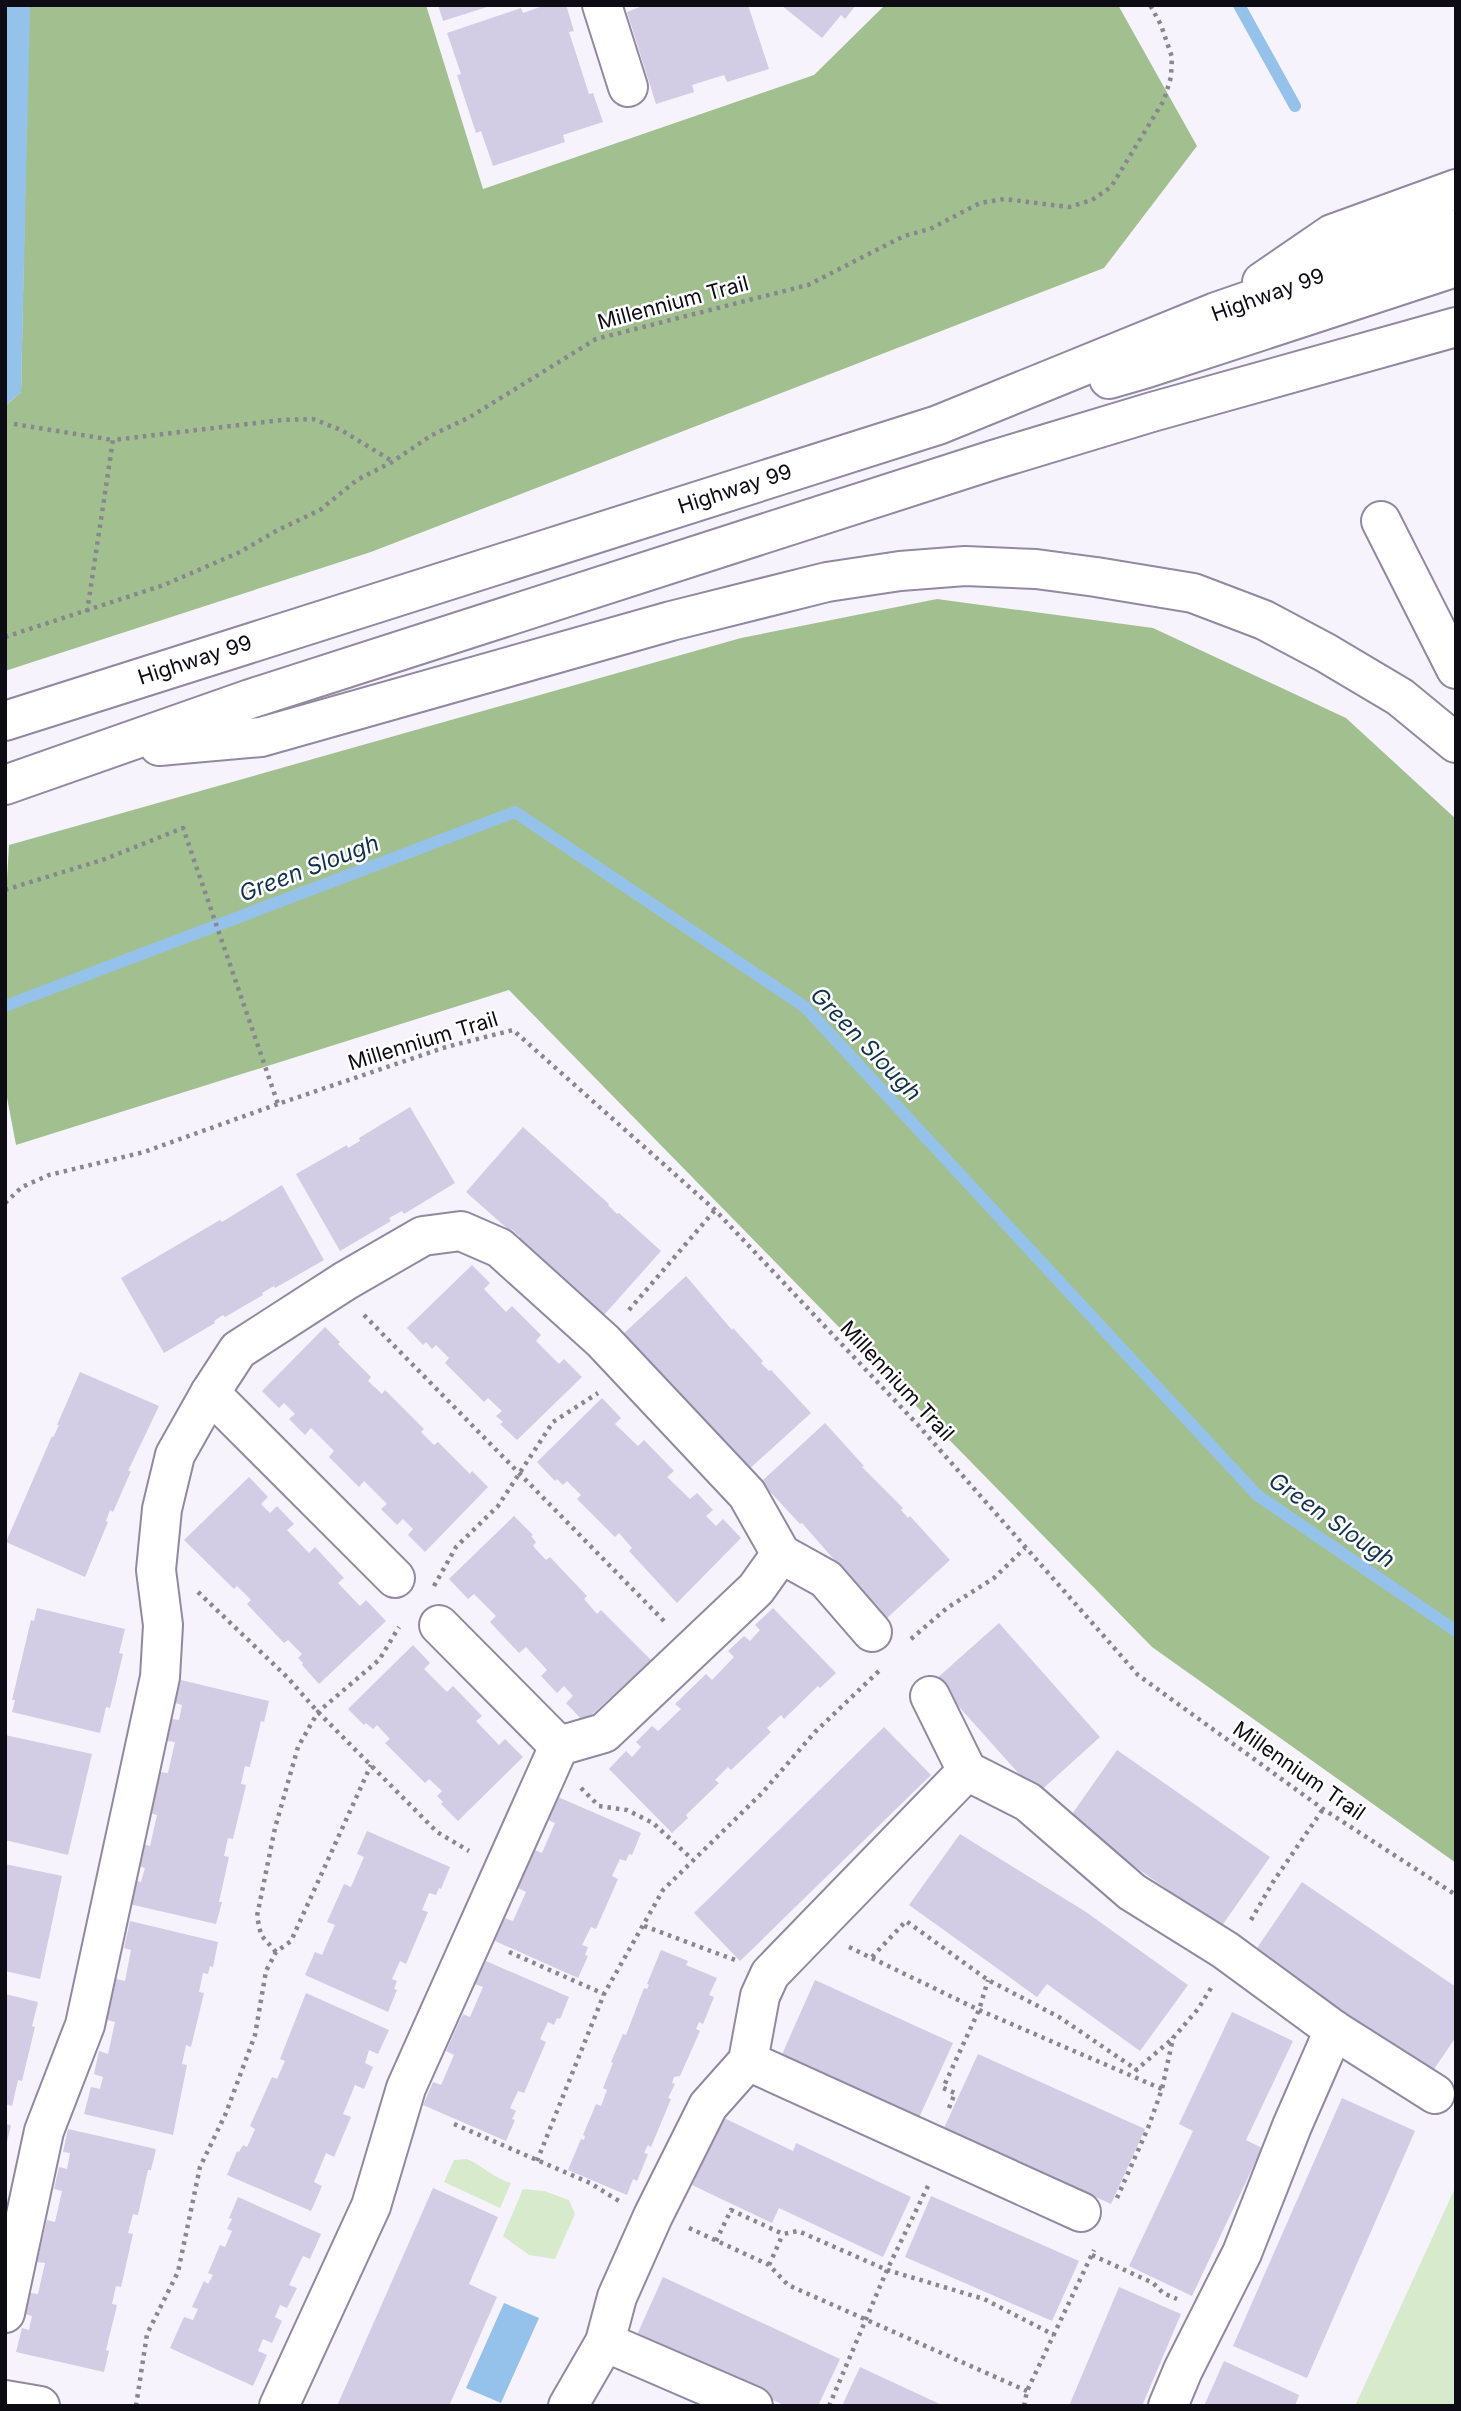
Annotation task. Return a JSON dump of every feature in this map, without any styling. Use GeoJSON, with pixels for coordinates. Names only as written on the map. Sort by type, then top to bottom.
{"type":"FeatureCollection","features":[{"type":"Feature","properties":{"kind":"main road"},"geometry":{"type":"LineString","coordinates":[[602,5],[628,87]]}},
{"type":"Feature","properties":{"kind":"main road"},"geometry":{"type":"LineString","coordinates":[[1216,312],[1332,234],[1456,189]]}},
{"type":"Feature","properties":{"kind":"main road","name":"Highway 99"},"geometry":{"type":"LineString","coordinates":[[5,721],[938,425],[1216,312],[1456,229]]}},
{"type":"Feature","properties":{"kind":"main road"},"geometry":{"type":"LineString","coordinates":[[938,425],[1147,368],[1456,267]]}},
{"type":"Feature","properties":{"kind":"main road"},"geometry":{"type":"LineString","coordinates":[[5,785],[263,695],[993,460],[1165,408],[1456,327]]}},
{"type":"Feature","properties":{"kind":"main road"},"geometry":{"type":"LineString","coordinates":[[1381,521],[1456,669]]}},
{"type":"Feature","properties":{"kind":"main road"},"geometry":{"type":"LineString","coordinates":[[104,751],[261,737],[671,621],[827,582],[965,566],[1035,569],[1193,593],[1264,620],[1326,653],[1400,697],[1456,743]]}},
{"type":"Feature","properties":{"kind":"main road"},"geometry":{"type":"LineString","coordinates":[[5,2313],[44,2131],[85,2025],[160,1677],[163,1625],[156,1570],[162,1510],[175,1455],[238,1350],[345,1281],[423,1236],[461,1231],[500,1248],[603,1341],[747,1494],[781,1555],[825,1578],[890,1637]]}},
{"type":"Feature","properties":{"kind":"main road"},"geometry":{"type":"LineString","coordinates":[[211,1393],[395,1578]]}},
{"type":"Feature","properties":{"kind":"main road"},"geometry":{"type":"LineString","coordinates":[[279,2406],[370,2206],[406,2088],[556,1753],[604,1733],[756,1589],[781,1555]]}},
{"type":"Feature","properties":{"kind":"main road"},"geometry":{"type":"LineString","coordinates":[[439,1625],[556,1753]]}},
{"type":"Feature","properties":{"kind":"main road"},"geometry":{"type":"LineString","coordinates":[[930,1696],[967,1771],[1028,1802],[1132,1892],[1231,1955],[1334,2031],[1435,2094]]}},
{"type":"Feature","properties":{"kind":"main road"},"geometry":{"type":"LineString","coordinates":[[568,2406],[605,2342],[617,2297],[653,2216],[708,2106],[748,2061],[760,1996],[770,1974],[967,1771]]}},
{"type":"Feature","properties":{"kind":"main road"},"geometry":{"type":"LineString","coordinates":[[1168,2406],[1182,2370],[1242,2253],[1292,2126],[1334,2031]]}},
{"type":"Feature","properties":{"kind":"main road"},"geometry":{"type":"LineString","coordinates":[[748,2061],[1097,2220]]}},
{"type":"Feature","properties":{"kind":"main road"},"geometry":{"type":"LineString","coordinates":[[605,2342],[753,2406]]}},
{"type":"Feature","properties":{"kind":"main road"},"geometry":{"type":"LineString","coordinates":[[5,2400],[40,2406]]}},
{"type":"Feature","properties":{"kind":"path","name":"Millennium Trail"},"geometry":{"type":"LineString","coordinates":[[5,637],[164,585],[240,552],[320,510],[357,480],[392,462],[432,435],[470,417],[596,339],[808,285],[904,236],[930,229],[980,203],[1004,199],[1069,207],[1092,200],[1111,187],[1164,100],[1171,77],[1172,57],[1150,5]]}},
{"type":"Feature","properties":{"kind":"path"},"geometry":{"type":"LineString","coordinates":[[14,424],[113,440],[282,420],[313,419],[341,430],[392,462]]}},
{"type":"Feature","properties":{"kind":"path"},"geometry":{"type":"LineString","coordinates":[[87,612],[113,440]]}},
{"type":"Feature","properties":{"kind":"path"},"geometry":{"type":"LineString","coordinates":[[5,890],[105,859],[183,828],[278,1104]]}},
{"type":"Feature","properties":{"kind":"path","name":"Millennium Trail"},"geometry":{"type":"LineString","coordinates":[[5,1203],[22,1187],[49,1175],[144,1152],[446,1047],[513,1030],[715,1210],[918,1425],[1138,1675],[1323,1809],[1456,1895]]}},
{"type":"Feature","properties":{"kind":"path"},"geometry":{"type":"LineString","coordinates":[[646,1290],[715,1210]]}},
{"type":"Feature","properties":{"kind":"path"},"geometry":{"type":"LineString","coordinates":[[345,1281],[363,1314],[692,1650]]}},
{"type":"Feature","properties":{"kind":"path"},"geometry":{"type":"LineString","coordinates":[[890,1637],[947,1608],[994,1578],[1026,1548]]}},
{"type":"Feature","properties":{"kind":"path"},"geometry":{"type":"LineString","coordinates":[[156,1570],[204,1595],[437,1832],[471,1853],[505,1866]]}},
{"type":"Feature","properties":{"kind":"path"},"geometry":{"type":"LineString","coordinates":[[537,2161],[604,1994],[663,1890],[762,1793],[815,1732],[882,1668]]}},
{"type":"Feature","properties":{"kind":"path"},"geometry":{"type":"LineString","coordinates":[[556,1753],[600,1806],[627,1810],[653,1823],[692,1859]]}},
{"type":"Feature","properties":{"kind":"path"},"geometry":{"type":"LineString","coordinates":[[136,2406],[147,2334],[178,2272],[200,2167],[226,2113],[255,2035],[266,1971],[276,1952],[291,1941],[371,1765]]}},
{"type":"Feature","properties":{"kind":"path"},"geometry":{"type":"LineString","coordinates":[[1273,1882],[1323,1809]]}},
{"type":"Feature","properties":{"kind":"path"},"geometry":{"type":"LineString","coordinates":[[872,1957],[906,1921],[988,1980],[1059,2017],[1137,2070]]}},
{"type":"Feature","properties":{"kind":"path"},"geometry":{"type":"LineString","coordinates":[[644,1926],[770,1974]]}},
{"type":"Feature","properties":{"kind":"path"},"geometry":{"type":"LineString","coordinates":[[813,1931],[979,2010],[1162,2089]]}},
{"type":"Feature","properties":{"kind":"path"},"geometry":{"type":"LineString","coordinates":[[474,1936],[604,1994]]}},
{"type":"Feature","properties":{"kind":"path"},"geometry":{"type":"LineString","coordinates":[[1128,2073],[1137,2070],[1173,2038],[1198,2009],[1231,1955]]}},
{"type":"Feature","properties":{"kind":"path"},"geometry":{"type":"LineString","coordinates":[[829,2406],[939,2147],[955,2093],[943,2088],[979,2010],[988,1980]]}},
{"type":"Feature","properties":{"kind":"path"},"geometry":{"type":"LineString","coordinates":[[1024,2406],[1027,2391],[1092,2255],[1097,2220],[1148,2128],[1162,2089],[1173,2038]]}},
{"type":"Feature","properties":{"kind":"path"},"geometry":{"type":"LineString","coordinates":[[454,2124],[590,2183],[617,2201],[692,2230],[769,2265],[788,2285],[1027,2391]]}},
{"type":"Feature","properties":{"kind":"path"},"geometry":{"type":"LineString","coordinates":[[716,2241],[731,2210],[783,2234],[798,2231],[887,2270],[984,2299],[1054,2335]]}},
{"type":"Feature","properties":{"kind":"path"},"geometry":{"type":"LineString","coordinates":[[769,2265],[783,2234]]}},
{"type":"Feature","properties":{"kind":"path"},"geometry":{"type":"LineString","coordinates":[[1092,2255],[1153,2283],[1163,2293],[1211,2314]]}},
{"type":"Feature","properties":{"kind":"green space"},"geometry":{"type":"Polygon","coordinates":[[[29,5],[426,5],[483,189],[814,75],[885,5],[1118,5],[1197,146],[1104,268],[371,552],[5,671],[5,406],[21,392],[29,5]]]}},
{"type":"Feature","properties":{"kind":"green space"},"geometry":{"type":"Polygon","coordinates":[[[937,599],[1153,628],[1346,718],[1456,819],[1456,1863],[1152,1647],[509,990],[16,1145],[5,1087],[5,913],[9,845],[741,638],[937,599]]]}},
{"type":"Feature","properties":{"kind":"green space"},"geometry":{"type":"Polygon","coordinates":[[[467,2159],[511,2183],[500,2208],[444,2182],[454,2160],[467,2159]]]}},
{"type":"Feature","properties":{"kind":"green space"},"geometry":{"type":"Polygon","coordinates":[[[1456,2186],[1456,2406],[1355,2406],[1456,2186]]]}},
{"type":"Feature","properties":{"kind":"green space"},"geometry":{"type":"Polygon","coordinates":[[[523,2189],[544,2191],[569,2200],[575,2214],[555,2259],[529,2255],[503,2236],[523,2189]]]}},
{"type":"Feature","properties":{"kind":"water"},"geometry":{"type":"Polygon","coordinates":[[[5,5],[29,5],[30,8],[21,392],[5,406],[5,5]]]}},
{"type":"Feature","properties":{"kind":"water"},"geometry":{"type":"Polygon","coordinates":[[[504,2303],[539,2318],[501,2403],[466,2388],[504,2303]]]}},
{"type":"Feature","properties":{"kind":"building"},"geometry":{"type":"Polygon","coordinates":[[[438,5],[490,5],[490,6],[443,21],[438,5]]]}},
{"type":"Feature","properties":{"kind":"building"},"geometry":{"type":"Polygon","coordinates":[[[546,5],[566,5],[574,31],[569,32],[589,94],[593,93],[603,122],[563,135],[565,142],[493,166],[481,131],[476,133],[447,33],[521,8],[523,13],[546,5]]]}},
{"type":"Feature","properties":{"kind":"building"},"geometry":{"type":"Polygon","coordinates":[[[645,5],[748,5],[769,69],[727,82],[724,75],[692,85],[694,92],[656,104],[627,12],[645,5]]]}},
{"type":"Feature","properties":{"kind":"building"},"geometry":{"type":"Polygon","coordinates":[[[781,5],[856,5],[845,19],[841,15],[822,38],[781,5]]]}},
{"type":"Feature","properties":{"kind":"building"},"geometry":{"type":"Polygon","coordinates":[[[410,1107],[455,1183],[404,1214],[402,1211],[389,1218],[391,1221],[340,1251],[296,1174],[347,1145],[348,1148],[360,1141],[359,1138],[410,1107]]]}},
{"type":"Feature","properties":{"kind":"building"},"geometry":{"type":"Polygon","coordinates":[[[523,1127],[661,1251],[604,1315],[518,1239],[520,1237],[466,1192],[523,1127]]]}},
{"type":"Feature","properties":{"kind":"building"},"geometry":{"type":"Polygon","coordinates":[[[282,1185],[324,1260],[275,1288],[274,1286],[225,1317],[223,1315],[214,1321],[215,1323],[164,1353],[121,1278],[282,1185]]]}},
{"type":"Feature","properties":{"kind":"building"},"geometry":{"type":"Polygon","coordinates":[[[472,1265],[490,1283],[484,1289],[506,1312],[512,1306],[541,1335],[536,1341],[559,1364],[564,1359],[582,1377],[517,1440],[500,1424],[503,1422],[496,1416],[502,1411],[488,1398],[484,1402],[445,1363],[449,1358],[436,1345],[432,1349],[426,1342],[423,1345],[407,1328],[472,1265]]]}},
{"type":"Feature","properties":{"kind":"building"},"geometry":{"type":"Polygon","coordinates":[[[686,1276],[732,1330],[733,1328],[763,1361],[761,1363],[771,1370],[811,1413],[747,1471],[622,1335],[686,1276]]]}},
{"type":"Feature","properties":{"kind":"building"},"geometry":{"type":"Polygon","coordinates":[[[325,1327],[371,1377],[368,1381],[382,1394],[385,1390],[424,1429],[421,1432],[434,1445],[438,1442],[470,1474],[472,1471],[488,1487],[425,1552],[408,1535],[413,1529],[403,1519],[397,1525],[381,1509],[387,1504],[364,1481],[359,1487],[329,1457],[334,1451],[311,1428],[305,1435],[289,1419],[295,1414],[284,1403],[279,1408],[262,1391],[325,1327]]]}},
{"type":"Feature","properties":{"kind":"building"},"geometry":{"type":"Polygon","coordinates":[[[80,1372],[159,1406],[128,1471],[131,1471],[113,1512],[110,1510],[106,1521],[108,1522],[85,1577],[6,1542],[80,1372]]]}},
{"type":"Feature","properties":{"kind":"building"},"geometry":{"type":"Polygon","coordinates":[[[602,1398],[621,1418],[615,1424],[638,1446],[644,1440],[674,1471],[667,1477],[690,1499],[697,1493],[713,1510],[706,1516],[716,1526],[723,1519],[741,1538],[677,1603],[629,1551],[632,1548],[619,1533],[615,1537],[577,1499],[581,1495],[567,1481],[563,1485],[557,1479],[555,1481],[537,1462],[602,1398]]]}},
{"type":"Feature","properties":{"kind":"building"},"geometry":{"type":"Polygon","coordinates":[[[825,1423],[864,1466],[862,1467],[903,1508],[901,1510],[908,1518],[910,1516],[950,1560],[886,1619],[802,1523],[800,1524],[761,1482],[825,1423]]]}},
{"type":"Feature","properties":{"kind":"building"},"geometry":{"type":"Polygon","coordinates":[[[249,1477],[268,1497],[261,1504],[270,1513],[277,1506],[294,1524],[287,1530],[309,1553],[315,1547],[344,1578],[338,1583],[360,1606],[366,1600],[386,1621],[319,1684],[298,1658],[302,1654],[288,1640],[284,1643],[247,1604],[251,1600],[237,1586],[234,1589],[184,1540],[249,1477]]]}},
{"type":"Feature","properties":{"kind":"building"},"geometry":{"type":"Polygon","coordinates":[[[514,1516],[533,1535],[531,1536],[536,1542],[533,1546],[546,1560],[550,1557],[587,1596],[584,1599],[597,1614],[601,1610],[651,1660],[584,1722],[566,1703],[573,1696],[564,1686],[557,1693],[541,1676],[547,1670],[526,1647],[519,1653],[490,1622],[496,1616],[474,1594],[468,1599],[449,1579],[514,1516]]]}},
{"type":"Feature","properties":{"kind":"building"},"geometry":{"type":"Polygon","coordinates":[[[37,1608],[125,1629],[119,1653],[123,1654],[110,1708],[106,1707],[100,1733],[12,1712],[15,1700],[12,1700],[31,1620],[34,1621],[37,1608]]]}},
{"type":"Feature","properties":{"kind":"building"},"geometry":{"type":"Polygon","coordinates":[[[773,1608],[836,1673],[820,1688],[818,1686],[784,1719],[781,1715],[767,1728],[771,1732],[731,1770],[728,1767],[715,1780],[719,1783],[686,1815],[688,1818],[672,1833],[609,1769],[626,1751],[632,1757],[641,1747],[636,1742],[652,1726],[658,1731],[681,1709],[675,1704],[706,1674],[712,1680],[734,1657],[728,1651],[744,1636],[750,1641],[760,1630],[755,1625],[773,1608]]]}},
{"type":"Feature","properties":{"kind":"building"},"geometry":{"type":"Polygon","coordinates":[[[999,1623],[1100,1737],[1037,1794],[935,1680],[999,1623]]]}},
{"type":"Feature","properties":{"kind":"building"},"geometry":{"type":"Polygon","coordinates":[[[413,1645],[430,1663],[424,1669],[447,1692],[453,1686],[482,1716],[476,1721],[499,1745],[505,1739],[523,1757],[458,1821],[441,1804],[443,1802],[437,1796],[442,1791],[429,1779],[425,1783],[385,1743],[390,1739],[377,1725],[373,1729],[366,1723],[364,1725],[348,1709],[413,1645]]]}},
{"type":"Feature","properties":{"kind":"building"},"geometry":{"type":"Polygon","coordinates":[[[181,1680],[269,1701],[264,1722],[261,1721],[250,1767],[245,1766],[241,1784],[246,1785],[233,1839],[228,1838],[224,1856],[229,1857],[216,1924],[129,1904],[134,1880],[141,1882],[145,1868],[138,1866],[143,1844],[150,1846],[157,1815],[149,1813],[160,1772],[168,1773],[175,1742],[167,1741],[172,1719],[179,1720],[182,1705],[175,1703],[181,1680]]]}},
{"type":"Feature","properties":{"kind":"building"},"geometry":{"type":"Polygon","coordinates":[[[884,1727],[931,1775],[740,1961],[694,1913],[884,1727]]]}},
{"type":"Feature","properties":{"kind":"building"},"geometry":{"type":"Polygon","coordinates":[[[5,1735],[92,1754],[68,1855],[5,1840],[5,1735]]]}},
{"type":"Feature","properties":{"kind":"building"},"geometry":{"type":"Polygon","coordinates":[[[1117,1750],[1270,1857],[1221,1927],[1068,1820],[1117,1750]]]}},
{"type":"Feature","properties":{"kind":"building"},"geometry":{"type":"Polygon","coordinates":[[[558,1797],[641,1833],[632,1855],[629,1854],[626,1861],[620,1859],[612,1876],[618,1879],[596,1929],[591,1927],[582,1945],[588,1947],[585,1955],[588,1956],[578,1978],[495,1941],[505,1918],[513,1921],[526,1892],[518,1888],[535,1850],[542,1853],[555,1823],[548,1820],[558,1797]]]}},
{"type":"Feature","properties":{"kind":"building"},"geometry":{"type":"Polygon","coordinates":[[[367,1831],[450,1867],[441,1889],[439,1888],[436,1895],[429,1893],[422,1910],[428,1912],[406,1964],[400,1961],[392,1979],[397,1981],[394,1989],[397,1990],[388,2012],[305,1975],[315,1952],[322,1955],[335,1925],[327,1922],[344,1884],[351,1887],[364,1857],[357,1854],[367,1831]]]}},
{"type":"Feature","properties":{"kind":"building"},"geometry":{"type":"Polygon","coordinates":[[[960,1834],[1086,1912],[1188,1985],[1140,2051],[1047,1984],[1037,1997],[909,1905],[960,1834]]]}},
{"type":"Feature","properties":{"kind":"building"},"geometry":{"type":"Polygon","coordinates":[[[5,1864],[62,1876],[40,1979],[5,1971],[5,1864]]]}},
{"type":"Feature","properties":{"kind":"building"},"geometry":{"type":"Polygon","coordinates":[[[1302,1882],[1456,1987],[1456,2037],[1432,2072],[1255,1951],[1302,1882]]]}},
{"type":"Feature","properties":{"kind":"building"},"geometry":{"type":"Polygon","coordinates":[[[130,1921],[218,1942],[213,1967],[210,1966],[208,1974],[203,1973],[199,1992],[204,1993],[191,2047],[186,2045],[182,2064],[187,2065],[173,2135],[84,2114],[91,2087],[100,2089],[103,2077],[94,2074],[99,2051],[108,2054],[115,2022],[107,2020],[116,1979],[125,1981],[131,1950],[124,1948],[130,1921]]]}},
{"type":"Feature","properties":{"kind":"building"},"geometry":{"type":"Polygon","coordinates":[[[661,1950],[688,1961],[686,1965],[717,1978],[709,1995],[714,1997],[703,2024],[699,2022],[696,2029],[700,2031],[680,2076],[674,2077],[672,2083],[675,2084],[668,2098],[671,2099],[651,2147],[648,2145],[644,2153],[648,2154],[637,2181],[633,2179],[627,2195],[568,2170],[581,2139],[584,2140],[583,2135],[596,2104],[601,2106],[607,2090],[603,2088],[613,2063],[611,2062],[623,2034],[626,2035],[644,1988],[647,1989],[649,1985],[647,1984],[661,1950]]]}},
{"type":"Feature","properties":{"kind":"building"},"geometry":{"type":"Polygon","coordinates":[[[486,1961],[569,1997],[560,2019],[557,2018],[554,2025],[548,2022],[540,2039],[546,2042],[524,2093],[518,2091],[510,2108],[516,2111],[512,2119],[515,2120],[506,2141],[423,2105],[433,2082],[441,2085],[454,2055],[446,2051],[463,2014],[470,2017],[483,1987],[475,1984],[486,1961]]]}},
{"type":"Feature","properties":{"kind":"building"},"geometry":{"type":"Polygon","coordinates":[[[815,1980],[953,2043],[917,2122],[780,2059],[815,1980]]]}},
{"type":"Feature","properties":{"kind":"building"},"geometry":{"type":"Polygon","coordinates":[[[306,1993],[389,2030],[378,2054],[369,2050],[365,2063],[373,2067],[364,2089],[355,2085],[343,2114],[351,2117],[334,2157],[326,2153],[314,2182],[322,2186],[311,2211],[227,2175],[237,2151],[239,2152],[243,2145],[247,2147],[255,2129],[250,2126],[272,2077],[277,2079],[285,2061],[280,2059],[306,1993]]]}},
{"type":"Feature","properties":{"kind":"building"},"geometry":{"type":"Polygon","coordinates":[[[5,1994],[38,2002],[22,2081],[18,2080],[12,2106],[5,2104],[5,1994]]]}},
{"type":"Feature","properties":{"kind":"building"},"geometry":{"type":"Polygon","coordinates":[[[1232,2012],[1293,2041],[1246,2140],[1262,2148],[1192,2296],[1129,2266],[1193,2131],[1179,2124],[1232,2012]]]}},
{"type":"Feature","properties":{"kind":"building"},"geometry":{"type":"Polygon","coordinates":[[[978,2054],[1145,2129],[1111,2204],[944,2128],[978,2054]]]}},
{"type":"Feature","properties":{"kind":"building"},"geometry":{"type":"Polygon","coordinates":[[[1342,2098],[1415,2131],[1307,2378],[1233,2346],[1342,2098]]]}},
{"type":"Feature","properties":{"kind":"building"},"geometry":{"type":"Polygon","coordinates":[[[724,2118],[793,2151],[796,2143],[911,2197],[883,2257],[779,2208],[772,2223],[692,2185],[724,2118]]]}},
{"type":"Feature","properties":{"kind":"building"},"geometry":{"type":"Polygon","coordinates":[[[5,2124],[11,2125],[6,2146],[5,2146],[5,2124]]]}},
{"type":"Feature","properties":{"kind":"building"},"geometry":{"type":"Polygon","coordinates":[[[68,2129],[156,2149],[151,2170],[148,2170],[138,2215],[133,2214],[128,2233],[133,2234],[121,2287],[116,2286],[112,2304],[117,2305],[106,2350],[109,2351],[104,2372],[16,2352],[22,2328],[29,2330],[32,2316],[25,2314],[30,2293],[38,2294],[45,2263],[37,2262],[47,2220],[55,2222],[62,2191],[54,2189],[59,2167],[67,2169],[70,2153],[63,2152],[68,2129]]]}},
{"type":"Feature","properties":{"kind":"building"},"geometry":{"type":"Polygon","coordinates":[[[433,2188],[498,2217],[469,2284],[497,2297],[449,2406],[337,2406],[433,2188]]]}},
{"type":"Feature","properties":{"kind":"building"},"geometry":{"type":"Polygon","coordinates":[[[931,2196],[1079,2261],[1052,2321],[905,2257],[931,2196]]]}},
{"type":"Feature","properties":{"kind":"building"},"geometry":{"type":"Polygon","coordinates":[[[238,2197],[321,2234],[310,2259],[303,2256],[289,2285],[297,2288],[287,2308],[280,2305],[275,2317],[282,2321],[272,2343],[263,2339],[258,2351],[267,2355],[253,2386],[170,2348],[184,2317],[193,2320],[198,2309],[192,2307],[204,2281],[208,2284],[213,2275],[208,2273],[220,2245],[225,2247],[232,2231],[227,2229],[238,2197]]]}},
{"type":"Feature","properties":{"kind":"building"},"geometry":{"type":"Polygon","coordinates":[[[663,2277],[840,2359],[818,2406],[786,2406],[636,2337],[663,2277]]]}},
{"type":"Feature","properties":{"kind":"building"},"geometry":{"type":"Polygon","coordinates":[[[1119,2287],[1181,2314],[1142,2406],[1069,2406],[1119,2287]]]}},
{"type":"Feature","properties":{"kind":"building"},"geometry":{"type":"Polygon","coordinates":[[[1224,2361],[1299,2395],[1295,2406],[1204,2406],[1224,2361]]]}},
{"type":"Feature","properties":{"kind":"building"},"geometry":{"type":"Polygon","coordinates":[[[860,2367],[944,2406],[842,2406],[860,2367]]]}},
{"type":"Feature","properties":{"kind":"waterway"},"geometry":{"type":"LineString","coordinates":[[1239,5],[1295,106]]}},
{"type":"Feature","properties":{"kind":"waterway","name":"Green Slough"},"geometry":{"type":"LineString","coordinates":[[5,1006],[515,812],[805,1007],[1257,1495],[1456,1631]]}}]}
